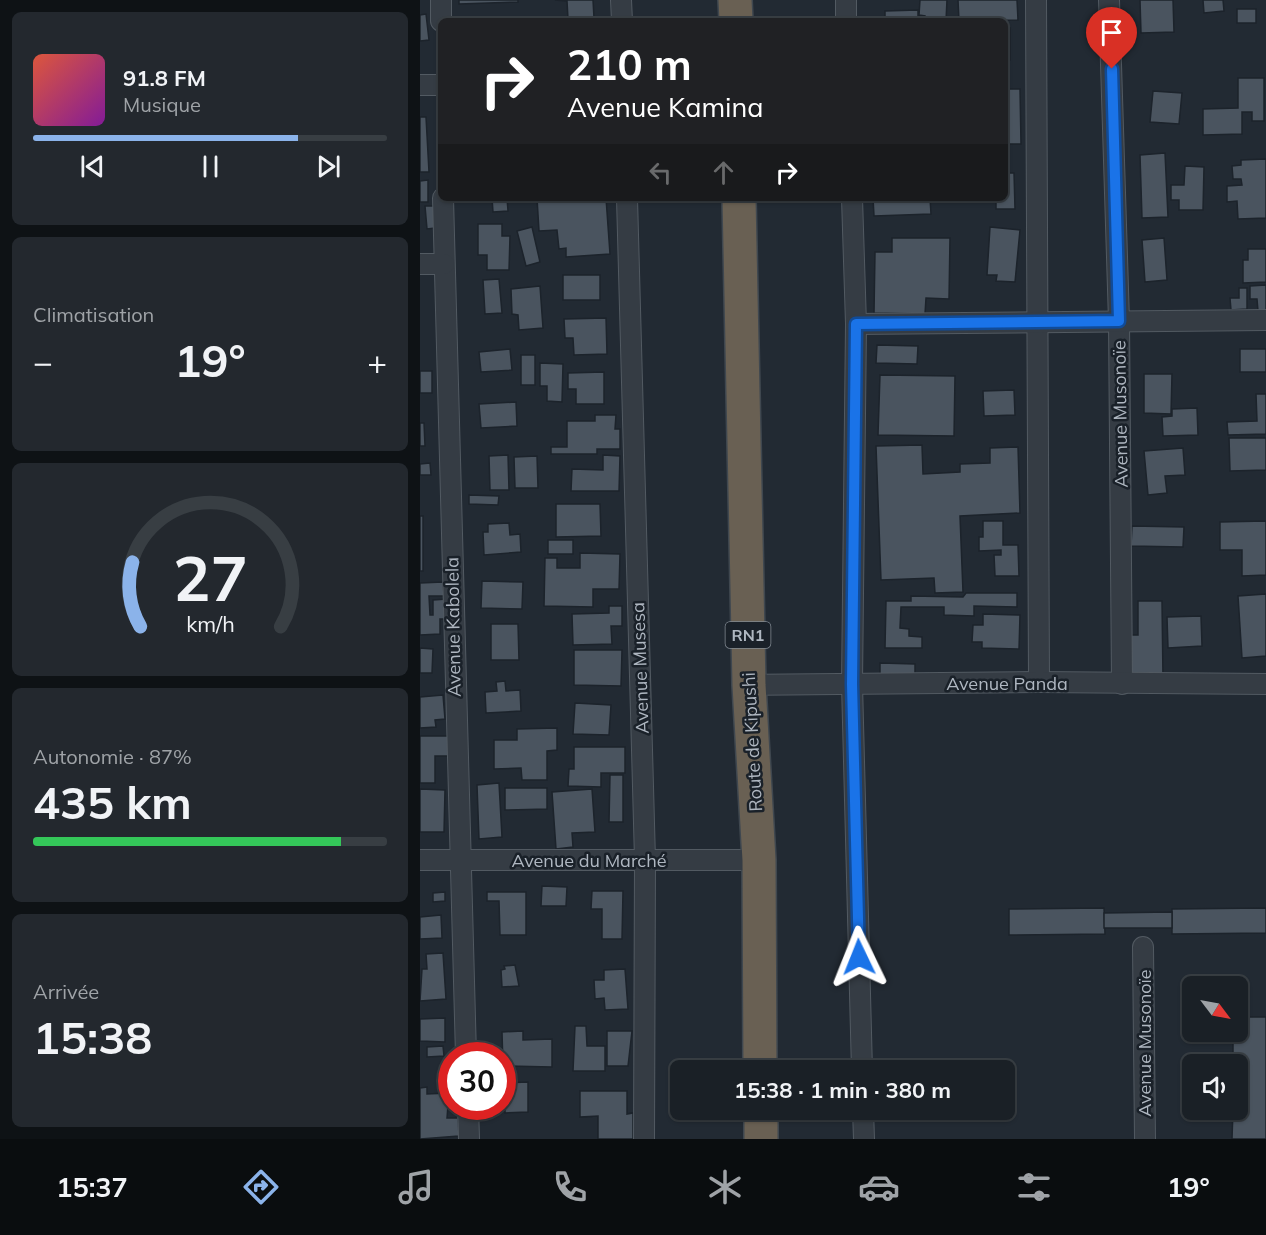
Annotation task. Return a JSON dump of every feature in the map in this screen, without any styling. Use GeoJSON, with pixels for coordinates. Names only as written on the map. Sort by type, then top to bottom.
{"type":"FeatureCollection","features":[{"type":"Feature","properties":{"kind":"highway"},"geometry":{"type":"LineString","coordinates":[[735,0],[736,18]]}},
{"type":"Feature","properties":{"kind":"highway","name":"Route de Kipushi"},"geometry":{"type":"LineString","coordinates":[[739,201],[749,686],[759,860],[760,1060]]}},
{"type":"Feature","properties":{"kind":"highway"},"geometry":{"type":"LineString","coordinates":[[761,1120],[761,1139]]}},
{"type":"Feature","properties":{"kind":"street"},"geometry":{"type":"LineString","coordinates":[[441,0],[441,18]]}},
{"type":"Feature","properties":{"kind":"street"},"geometry":{"type":"LineString","coordinates":[[621,0],[622,18]]}},
{"type":"Feature","properties":{"kind":"street"},"geometry":{"type":"LineString","coordinates":[[846,0],[846,18]]}},
{"type":"Feature","properties":{"kind":"street"},"geometry":{"type":"LineString","coordinates":[[1036,0],[1039,682]]}},
{"type":"Feature","properties":{"kind":"street","name":"Avenue Musonoïe"},"geometry":{"type":"LineString","coordinates":[[1109,0],[1119,321],[1122,684]]}},
{"type":"Feature","properties":{"kind":"street"},"geometry":{"type":"LineString","coordinates":[[420,86],[438,85]]}},
{"type":"Feature","properties":{"kind":"street","name":"Avenue Kabolela"},"geometry":{"type":"LineString","coordinates":[[443,201],[466,1042]]}},
{"type":"Feature","properties":{"kind":"street","name":"Avenue Musesa"},"geometry":{"type":"LineString","coordinates":[[627,201],[645,860],[644,1139]]}},
{"type":"Feature","properties":{"kind":"street"},"geometry":{"type":"LineString","coordinates":[[852,201],[856,324],[852,684],[862,1060]]}},
{"type":"Feature","properties":{"kind":"street"},"geometry":{"type":"LineString","coordinates":[[420,264],[444,264]]}},
{"type":"Feature","properties":{"kind":"street"},"geometry":{"type":"LineString","coordinates":[[856,324],[1266,320]]}},
{"type":"Feature","properties":{"kind":"street","name":"Avenue Panda"},"geometry":{"type":"LineString","coordinates":[[749,686],[1039,682],[1266,684]]}},
{"type":"Feature","properties":{"kind":"street","name":"Avenue du Marché"},"geometry":{"type":"LineString","coordinates":[[420,860],[759,860]]}},
{"type":"Feature","properties":{"kind":"street","name":"Avenue Musonoïe"},"geometry":{"type":"LineString","coordinates":[[1143,946],[1145,1139]]}},
{"type":"Feature","properties":{"kind":"street"},"geometry":{"type":"LineString","coordinates":[[468,1120],[469,1139]]}},
{"type":"Feature","properties":{"kind":"street"},"geometry":{"type":"LineString","coordinates":[[863,1120],[864,1139]]}},
{"type":"Feature","properties":{"kind":"building"},"geometry":{"type":"Polygon","coordinates":[[[459,0],[518,0],[518,2],[459,4],[459,0]]]}},
{"type":"Feature","properties":{"kind":"building"},"geometry":{"type":"Polygon","coordinates":[[[555,0],[593,0],[594,18],[568,18],[567,1],[555,0]]]}},
{"type":"Feature","properties":{"kind":"building"},"geometry":{"type":"Polygon","coordinates":[[[920,0],[947,0],[946,18],[925,18],[919,15],[920,0]]]}},
{"type":"Feature","properties":{"kind":"building"},"geometry":{"type":"Polygon","coordinates":[[[958,0],[1017,0],[1018,20],[959,18],[958,0]]]}},
{"type":"Feature","properties":{"kind":"building"},"geometry":{"type":"Polygon","coordinates":[[[1140,0],[1173,0],[1174,32],[1141,33],[1140,0]]]}},
{"type":"Feature","properties":{"kind":"building"},"geometry":{"type":"Polygon","coordinates":[[[1203,0],[1223,0],[1224,11],[1204,13],[1203,0]]]}},
{"type":"Feature","properties":{"kind":"building"},"geometry":{"type":"Polygon","coordinates":[[[1237,9],[1256,9],[1256,23],[1237,23],[1237,9]]]}},
{"type":"Feature","properties":{"kind":"building"},"geometry":{"type":"Polygon","coordinates":[[[918,10],[918,18],[885,18],[885,11],[918,10]]]}},
{"type":"Feature","properties":{"kind":"building"},"geometry":{"type":"Polygon","coordinates":[[[426,14],[429,40],[420,41],[420,15],[426,14]]]}},
{"type":"Feature","properties":{"kind":"building"},"geometry":{"type":"Polygon","coordinates":[[[1008,28],[1010,28],[1010,60],[1008,60],[1008,28]]]}},
{"type":"Feature","properties":{"kind":"building"},"geometry":{"type":"Polygon","coordinates":[[[1238,78],[1264,78],[1264,121],[1252,121],[1252,112],[1242,112],[1242,134],[1203,135],[1203,109],[1238,108],[1238,78]]]}},
{"type":"Feature","properties":{"kind":"building"},"geometry":{"type":"Polygon","coordinates":[[[1008,89],[1020,89],[1021,144],[1008,144],[1008,89]]]}},
{"type":"Feature","properties":{"kind":"building"},"geometry":{"type":"Polygon","coordinates":[[[1153,91],[1182,93],[1179,124],[1150,122],[1153,91]]]}},
{"type":"Feature","properties":{"kind":"building"},"geometry":{"type":"Polygon","coordinates":[[[420,117],[426,117],[429,172],[420,172],[420,117]]]}},
{"type":"Feature","properties":{"kind":"building"},"geometry":{"type":"Polygon","coordinates":[[[1165,153],[1168,217],[1142,218],[1140,155],[1165,153]]]}},
{"type":"Feature","properties":{"kind":"building"},"geometry":{"type":"Polygon","coordinates":[[[1266,159],[1266,218],[1238,219],[1237,201],[1227,202],[1227,186],[1242,185],[1241,179],[1233,179],[1232,166],[1241,165],[1241,160],[1266,159]]]}},
{"type":"Feature","properties":{"kind":"building"},"geometry":{"type":"Polygon","coordinates":[[[1185,166],[1204,167],[1203,210],[1179,210],[1179,200],[1171,200],[1171,185],[1184,185],[1185,166]]]}},
{"type":"Feature","properties":{"kind":"building"},"geometry":{"type":"Polygon","coordinates":[[[1008,173],[1014,173],[1015,209],[996,209],[996,201],[1008,201],[1008,173]]]}},
{"type":"Feature","properties":{"kind":"building"},"geometry":{"type":"Polygon","coordinates":[[[428,180],[428,202],[420,202],[420,181],[428,180]]]}},
{"type":"Feature","properties":{"kind":"building"},"geometry":{"type":"Polygon","coordinates":[[[492,201],[507,201],[508,211],[493,212],[492,201]]]}},
{"type":"Feature","properties":{"kind":"building"},"geometry":{"type":"Polygon","coordinates":[[[537,201],[606,201],[610,254],[566,257],[566,248],[559,249],[557,230],[539,231],[537,201]]]}},
{"type":"Feature","properties":{"kind":"building"},"geometry":{"type":"Polygon","coordinates":[[[873,201],[930,201],[931,214],[874,216],[873,201]]]}},
{"type":"Feature","properties":{"kind":"building"},"geometry":{"type":"Polygon","coordinates":[[[425,206],[434,206],[435,228],[427,229],[425,206]]]}},
{"type":"Feature","properties":{"kind":"building"},"geometry":{"type":"Polygon","coordinates":[[[478,224],[502,224],[502,236],[510,236],[509,270],[487,270],[487,255],[478,255],[478,224]]]}},
{"type":"Feature","properties":{"kind":"building"},"geometry":{"type":"Polygon","coordinates":[[[532,227],[540,262],[526,266],[517,231],[532,227]]]}},
{"type":"Feature","properties":{"kind":"building"},"geometry":{"type":"Polygon","coordinates":[[[990,227],[1020,230],[1015,282],[996,281],[997,275],[987,275],[990,227]]]}},
{"type":"Feature","properties":{"kind":"building"},"geometry":{"type":"Polygon","coordinates":[[[892,238],[950,238],[949,299],[926,298],[925,314],[874,313],[875,252],[892,252],[892,238]]]}},
{"type":"Feature","properties":{"kind":"building"},"geometry":{"type":"Polygon","coordinates":[[[1164,238],[1167,280],[1145,282],[1142,240],[1164,238]]]}},
{"type":"Feature","properties":{"kind":"building"},"geometry":{"type":"Polygon","coordinates":[[[1248,249],[1266,249],[1266,282],[1243,283],[1243,260],[1248,260],[1248,249]]]}},
{"type":"Feature","properties":{"kind":"building"},"geometry":{"type":"Polygon","coordinates":[[[563,275],[600,275],[600,300],[563,300],[563,275]]]}},
{"type":"Feature","properties":{"kind":"building"},"geometry":{"type":"Polygon","coordinates":[[[499,279],[502,313],[485,314],[483,280],[499,279]]]}},
{"type":"Feature","properties":{"kind":"building"},"geometry":{"type":"Polygon","coordinates":[[[1266,285],[1266,311],[1258,311],[1257,299],[1250,299],[1250,286],[1266,285]]]}},
{"type":"Feature","properties":{"kind":"building"},"geometry":{"type":"Polygon","coordinates":[[[540,286],[543,328],[519,330],[518,315],[512,314],[511,289],[540,286]]]}},
{"type":"Feature","properties":{"kind":"building"},"geometry":{"type":"Polygon","coordinates":[[[1239,288],[1247,288],[1247,309],[1231,310],[1230,298],[1239,298],[1239,288]]]}},
{"type":"Feature","properties":{"kind":"building"},"geometry":{"type":"Polygon","coordinates":[[[606,318],[607,354],[574,355],[573,338],[565,338],[564,319],[606,318]]]}},
{"type":"Feature","properties":{"kind":"building"},"geometry":{"type":"Polygon","coordinates":[[[877,345],[918,346],[917,364],[876,363],[877,345]]]}},
{"type":"Feature","properties":{"kind":"building"},"geometry":{"type":"Polygon","coordinates":[[[510,349],[512,370],[481,372],[479,352],[510,349]]]}},
{"type":"Feature","properties":{"kind":"building"},"geometry":{"type":"Polygon","coordinates":[[[1240,349],[1266,349],[1266,372],[1240,372],[1240,349]]]}},
{"type":"Feature","properties":{"kind":"building"},"geometry":{"type":"Polygon","coordinates":[[[521,355],[535,355],[535,385],[521,385],[521,355]]]}},
{"type":"Feature","properties":{"kind":"building"},"geometry":{"type":"Polygon","coordinates":[[[540,363],[563,364],[562,402],[547,401],[547,386],[540,386],[540,363]]]}},
{"type":"Feature","properties":{"kind":"building"},"geometry":{"type":"Polygon","coordinates":[[[420,371],[432,371],[432,393],[420,393],[420,371]]]}},
{"type":"Feature","properties":{"kind":"building"},"geometry":{"type":"Polygon","coordinates":[[[604,372],[604,404],[576,404],[576,389],[568,389],[568,373],[604,372]]]}},
{"type":"Feature","properties":{"kind":"building"},"geometry":{"type":"Polygon","coordinates":[[[1144,374],[1172,374],[1171,414],[1144,413],[1144,374]]]}},
{"type":"Feature","properties":{"kind":"building"},"geometry":{"type":"Polygon","coordinates":[[[880,375],[955,376],[954,436],[878,435],[880,375]]]}},
{"type":"Feature","properties":{"kind":"building"},"geometry":{"type":"Polygon","coordinates":[[[1014,390],[1015,415],[984,416],[983,391],[1014,390]]]}},
{"type":"Feature","properties":{"kind":"building"},"geometry":{"type":"Polygon","coordinates":[[[1256,394],[1266,394],[1266,434],[1228,435],[1227,422],[1257,421],[1256,394]]]}},
{"type":"Feature","properties":{"kind":"building"},"geometry":{"type":"Polygon","coordinates":[[[516,402],[517,426],[481,428],[479,404],[516,402]]]}},
{"type":"Feature","properties":{"kind":"building"},"geometry":{"type":"Polygon","coordinates":[[[1197,408],[1198,435],[1163,436],[1162,417],[1172,416],[1172,409],[1197,408]]]}},
{"type":"Feature","properties":{"kind":"building"},"geometry":{"type":"Polygon","coordinates":[[[595,415],[616,415],[615,429],[620,429],[620,449],[597,449],[597,454],[551,454],[551,447],[567,447],[567,421],[595,421],[595,415]]]}},
{"type":"Feature","properties":{"kind":"building"},"geometry":{"type":"Polygon","coordinates":[[[420,423],[424,423],[425,446],[420,446],[420,423]]]}},
{"type":"Feature","properties":{"kind":"building"},"geometry":{"type":"Polygon","coordinates":[[[1229,438],[1266,438],[1266,470],[1230,471],[1229,438]]]}},
{"type":"Feature","properties":{"kind":"building"},"geometry":{"type":"Polygon","coordinates":[[[922,445],[923,474],[960,472],[960,464],[990,463],[990,448],[1018,447],[1020,513],[960,516],[963,592],[935,593],[934,578],[881,580],[876,446],[922,445]]]}},
{"type":"Feature","properties":{"kind":"building"},"geometry":{"type":"Polygon","coordinates":[[[1183,448],[1185,475],[1165,476],[1167,493],[1148,495],[1144,451],[1183,448]]]}},
{"type":"Feature","properties":{"kind":"building"},"geometry":{"type":"Polygon","coordinates":[[[508,455],[509,490],[490,490],[489,456],[508,455]]]}},
{"type":"Feature","properties":{"kind":"building"},"geometry":{"type":"Polygon","coordinates":[[[603,455],[620,456],[619,491],[571,491],[572,469],[603,470],[603,455]]]}},
{"type":"Feature","properties":{"kind":"building"},"geometry":{"type":"Polygon","coordinates":[[[537,456],[538,488],[515,488],[514,457],[537,456]]]}},
{"type":"Feature","properties":{"kind":"building"},"geometry":{"type":"Polygon","coordinates":[[[430,463],[431,475],[420,475],[420,464],[430,463]]]}},
{"type":"Feature","properties":{"kind":"building"},"geometry":{"type":"Polygon","coordinates":[[[469,495],[499,496],[498,505],[469,504],[469,495]]]}},
{"type":"Feature","properties":{"kind":"building"},"geometry":{"type":"Polygon","coordinates":[[[556,504],[600,504],[601,536],[556,537],[556,504]]]}},
{"type":"Feature","properties":{"kind":"building"},"geometry":{"type":"Polygon","coordinates":[[[420,516],[423,516],[423,571],[420,571],[420,516]]]}},
{"type":"Feature","properties":{"kind":"building"},"geometry":{"type":"Polygon","coordinates":[[[983,521],[1003,521],[1003,545],[1018,545],[1019,576],[995,576],[994,555],[1001,555],[1001,550],[979,551],[979,537],[983,537],[983,521]]]}},
{"type":"Feature","properties":{"kind":"building"},"geometry":{"type":"Polygon","coordinates":[[[1266,521],[1266,575],[1242,576],[1242,550],[1220,550],[1220,522],[1266,521]]]}},
{"type":"Feature","properties":{"kind":"building"},"geometry":{"type":"Polygon","coordinates":[[[509,523],[510,535],[520,534],[521,552],[484,555],[483,532],[488,532],[488,524],[509,523]]]}},
{"type":"Feature","properties":{"kind":"building"},"geometry":{"type":"Polygon","coordinates":[[[1132,526],[1184,527],[1183,547],[1131,546],[1132,526]]]}},
{"type":"Feature","properties":{"kind":"building"},"geometry":{"type":"Polygon","coordinates":[[[548,540],[573,540],[573,554],[548,554],[548,540]]]}},
{"type":"Feature","properties":{"kind":"building"},"geometry":{"type":"Polygon","coordinates":[[[580,553],[620,554],[619,589],[593,589],[593,607],[544,606],[545,558],[557,558],[557,568],[580,568],[580,553]]]}},
{"type":"Feature","properties":{"kind":"building"},"geometry":{"type":"Polygon","coordinates":[[[482,581],[523,582],[522,609],[481,608],[482,581]]]}},
{"type":"Feature","properties":{"kind":"building"},"geometry":{"type":"Polygon","coordinates":[[[443,582],[444,596],[429,596],[430,615],[433,615],[433,600],[447,599],[448,619],[440,619],[440,634],[420,635],[420,583],[443,582]]]}},
{"type":"Feature","properties":{"kind":"building"},"geometry":{"type":"Polygon","coordinates":[[[966,593],[1017,593],[1017,607],[974,606],[974,616],[944,615],[944,607],[901,607],[900,628],[909,629],[909,636],[922,637],[922,648],[885,648],[886,601],[911,601],[911,596],[963,597],[966,593]]]}},
{"type":"Feature","properties":{"kind":"building"},"geometry":{"type":"Polygon","coordinates":[[[1266,594],[1266,656],[1242,658],[1238,596],[1266,594]]]}},
{"type":"Feature","properties":{"kind":"building"},"geometry":{"type":"Polygon","coordinates":[[[1138,601],[1162,601],[1163,679],[1131,679],[1131,635],[1138,635],[1138,601]]]}},
{"type":"Feature","properties":{"kind":"building"},"geometry":{"type":"Polygon","coordinates":[[[609,606],[622,606],[622,626],[611,626],[612,644],[573,645],[572,614],[609,613],[609,606]]]}},
{"type":"Feature","properties":{"kind":"building"},"geometry":{"type":"Polygon","coordinates":[[[983,614],[1020,615],[1019,649],[982,648],[982,642],[972,642],[973,625],[983,625],[983,614]]]}},
{"type":"Feature","properties":{"kind":"building"},"geometry":{"type":"Polygon","coordinates":[[[1201,616],[1202,646],[1168,648],[1167,617],[1201,616]]]}},
{"type":"Feature","properties":{"kind":"building"},"geometry":{"type":"Polygon","coordinates":[[[491,624],[518,624],[519,660],[491,660],[491,624]]]}},
{"type":"Feature","properties":{"kind":"building"},"geometry":{"type":"Polygon","coordinates":[[[420,648],[433,649],[432,673],[420,673],[420,648]]]}},
{"type":"Feature","properties":{"kind":"building"},"geometry":{"type":"Polygon","coordinates":[[[574,650],[622,650],[621,686],[574,685],[574,650]]]}},
{"type":"Feature","properties":{"kind":"building"},"geometry":{"type":"Polygon","coordinates":[[[880,663],[915,664],[915,679],[880,678],[880,663]]]}},
{"type":"Feature","properties":{"kind":"building"},"geometry":{"type":"Polygon","coordinates":[[[505,681],[506,691],[520,690],[521,711],[486,713],[485,692],[497,691],[496,682],[505,681]]]}},
{"type":"Feature","properties":{"kind":"building"},"geometry":{"type":"Polygon","coordinates":[[[443,695],[445,719],[435,720],[436,727],[420,728],[420,697],[443,695]]]}},
{"type":"Feature","properties":{"kind":"building"},"geometry":{"type":"Polygon","coordinates":[[[575,703],[611,705],[609,735],[573,734],[575,703]]]}},
{"type":"Feature","properties":{"kind":"building"},"geometry":{"type":"Polygon","coordinates":[[[557,728],[557,750],[547,751],[547,780],[522,780],[521,768],[494,769],[494,740],[517,740],[517,729],[557,728]]]}},
{"type":"Feature","properties":{"kind":"building"},"geometry":{"type":"Polygon","coordinates":[[[420,736],[449,736],[449,756],[435,756],[435,783],[420,783],[420,736]]]}},
{"type":"Feature","properties":{"kind":"building"},"geometry":{"type":"Polygon","coordinates":[[[574,747],[625,747],[625,773],[601,773],[601,787],[568,786],[569,769],[574,769],[574,747]]]}},
{"type":"Feature","properties":{"kind":"building"},"geometry":{"type":"Polygon","coordinates":[[[610,775],[623,775],[623,822],[609,822],[610,775]]]}},
{"type":"Feature","properties":{"kind":"building"},"geometry":{"type":"Polygon","coordinates":[[[499,783],[502,837],[479,839],[477,785],[499,783]]]}},
{"type":"Feature","properties":{"kind":"building"},"geometry":{"type":"Polygon","coordinates":[[[505,788],[547,788],[547,809],[505,810],[505,788]]]}},
{"type":"Feature","properties":{"kind":"building"},"geometry":{"type":"Polygon","coordinates":[[[420,789],[445,790],[444,832],[420,832],[420,789]]]}},
{"type":"Feature","properties":{"kind":"building"},"geometry":{"type":"Polygon","coordinates":[[[592,789],[595,832],[572,833],[573,847],[556,849],[552,792],[592,789]]]}},
{"type":"Feature","properties":{"kind":"building"},"geometry":{"type":"Polygon","coordinates":[[[542,886],[567,887],[566,906],[541,906],[542,886]]]}},
{"type":"Feature","properties":{"kind":"building"},"geometry":{"type":"Polygon","coordinates":[[[592,891],[623,891],[622,939],[602,939],[602,909],[591,909],[592,891]]]}},
{"type":"Feature","properties":{"kind":"building"},"geometry":{"type":"Polygon","coordinates":[[[445,892],[445,901],[433,902],[433,893],[445,892]]]}},
{"type":"Feature","properties":{"kind":"building"},"geometry":{"type":"Polygon","coordinates":[[[487,892],[526,892],[526,935],[500,935],[499,901],[487,901],[487,892]]]}},
{"type":"Feature","properties":{"kind":"building"},"geometry":{"type":"Polygon","coordinates":[[[1104,908],[1105,934],[1009,935],[1009,909],[1104,908]]]}},
{"type":"Feature","properties":{"kind":"building"},"geometry":{"type":"Polygon","coordinates":[[[1266,908],[1266,933],[1172,934],[1172,909],[1266,908]]]}},
{"type":"Feature","properties":{"kind":"building"},"geometry":{"type":"Polygon","coordinates":[[[1172,912],[1172,928],[1104,928],[1104,913],[1172,912]]]}},
{"type":"Feature","properties":{"kind":"building"},"geometry":{"type":"Polygon","coordinates":[[[441,915],[442,938],[420,939],[420,917],[441,915]]]}},
{"type":"Feature","properties":{"kind":"building"},"geometry":{"type":"Polygon","coordinates":[[[443,953],[446,999],[420,1001],[422,969],[427,969],[426,954],[443,953]]]}},
{"type":"Feature","properties":{"kind":"building"},"geometry":{"type":"Polygon","coordinates":[[[515,965],[519,986],[502,987],[501,970],[505,969],[504,966],[515,965]]]}},
{"type":"Feature","properties":{"kind":"building"},"geometry":{"type":"Polygon","coordinates":[[[625,969],[628,1009],[605,1010],[604,998],[595,999],[594,980],[604,980],[604,970],[625,969]]]}},
{"type":"Feature","properties":{"kind":"building"},"geometry":{"type":"Polygon","coordinates":[[[1248,1017],[1266,1017],[1266,1139],[1232,1139],[1233,1120],[1248,1120],[1248,1054],[1233,1054],[1233,1042],[1248,1042],[1248,1017]]]}},
{"type":"Feature","properties":{"kind":"building"},"geometry":{"type":"Polygon","coordinates":[[[445,1018],[445,1042],[420,1041],[420,1019],[445,1018]]]}},
{"type":"Feature","properties":{"kind":"building"},"geometry":{"type":"Polygon","coordinates":[[[575,1026],[586,1026],[587,1046],[605,1046],[605,1071],[573,1071],[575,1026]]]}},
{"type":"Feature","properties":{"kind":"building"},"geometry":{"type":"Polygon","coordinates":[[[523,1031],[523,1040],[552,1039],[552,1067],[516,1066],[516,1042],[502,1042],[502,1032],[523,1031]]]}},
{"type":"Feature","properties":{"kind":"building"},"geometry":{"type":"Polygon","coordinates":[[[607,1031],[632,1031],[628,1066],[607,1066],[607,1031]]]}},
{"type":"Feature","properties":{"kind":"building"},"geometry":{"type":"Polygon","coordinates":[[[438,1046],[438,1056],[427,1057],[427,1047],[438,1046]]]}},
{"type":"Feature","properties":{"kind":"building"},"geometry":{"type":"Polygon","coordinates":[[[516,1082],[528,1082],[528,1112],[516,1113],[516,1082]]]}},
{"type":"Feature","properties":{"kind":"building"},"geometry":{"type":"Polygon","coordinates":[[[427,1087],[427,1094],[438,1094],[438,1120],[458,1120],[459,1136],[420,1139],[420,1088],[427,1087]]]}},
{"type":"Feature","properties":{"kind":"building"},"geometry":{"type":"Polygon","coordinates":[[[580,1091],[627,1091],[627,1114],[633,1113],[633,1139],[598,1139],[598,1116],[580,1117],[580,1091]]]}},
{"type":"Feature","properties":{"kind":"building"},"geometry":{"type":"Polygon","coordinates":[[[580,1091],[627,1091],[627,1114],[633,1113],[633,1139],[598,1139],[598,1116],[580,1117],[580,1091]]]}},
{"type":"Feature","properties":{"kind":"route"},"geometry":{"type":"LineString","coordinates":[[859,957],[852,684],[856,324],[1119,321],[1112,69]]}}]}
